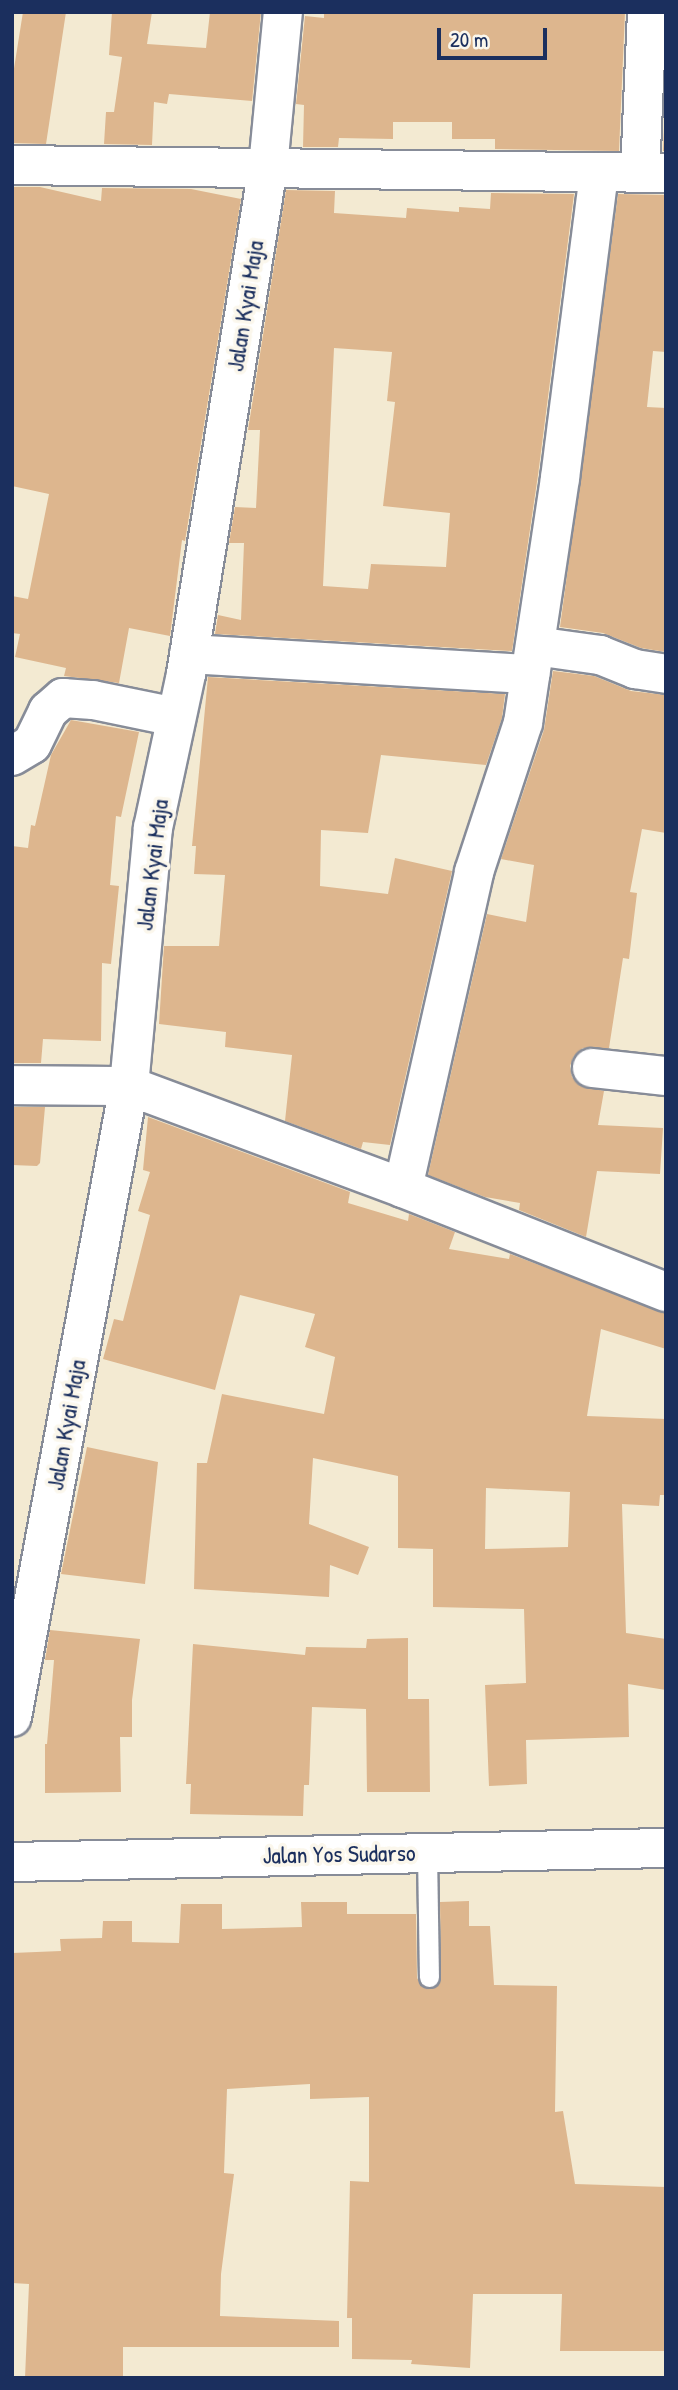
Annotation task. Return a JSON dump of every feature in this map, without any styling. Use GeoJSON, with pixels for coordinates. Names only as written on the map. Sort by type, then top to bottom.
{"type":"FeatureCollection","features":[{"type":"Feature","properties":{"kind":"main road","name":"Jalan Kyai Maja"},"geometry":{"type":"LineString","coordinates":[[12,1717],[129,1086],[153,828],[189,654],[268,167],[283,12]]}},
{"type":"Feature","properties":{"kind":"main road"},"geometry":{"type":"LineString","coordinates":[[12,165],[653,173],[646,12]]}},
{"type":"Feature","properties":{"kind":"main road"},"geometry":{"type":"LineString","coordinates":[[403,1188],[474,872],[523,723],[560,478],[599,172]]}},
{"type":"Feature","properties":{"kind":"main road"},"geometry":{"type":"LineString","coordinates":[[189,654],[533,660],[600,655],[635,669],[666,674]]}},
{"type":"Feature","properties":{"kind":"main road"},"geometry":{"type":"LineString","coordinates":[[12,756],[32,744],[48,711],[63,698],[93,699],[176,717]]}},
{"type":"Feature","properties":{"kind":"main road"},"geometry":{"type":"LineString","coordinates":[[592,1068],[666,1076]]}},
{"type":"Feature","properties":{"kind":"main road"},"geometry":{"type":"LineString","coordinates":[[12,1085],[129,1086],[403,1188],[666,1292]]}},
{"type":"Feature","properties":{"kind":"main road","name":"Jalan Yos Sudarso"},"geometry":{"type":"LineString","coordinates":[[12,1862],[666,1848]]}},
{"type":"Feature","properties":{"kind":"lane"},"geometry":{"type":"LineString","coordinates":[[427,1852],[429,1977]]}},
{"type":"Feature","properties":{"kind":"building"},"geometry":{"type":"Polygon","coordinates":[[[23,12],[66,12],[46,144],[12,143],[12,81],[23,12]]]}},
{"type":"Feature","properties":{"kind":"building"},"geometry":{"type":"Polygon","coordinates":[[[112,12],[152,12],[147,44],[206,48],[210,12],[261,12],[252,101],[169,94],[167,104],[154,102],[152,145],[104,144],[106,112],[114,112],[122,57],[109,55],[112,12]]]}},
{"type":"Feature","properties":{"kind":"building"},"geometry":{"type":"Polygon","coordinates":[[[324,12],[625,12],[619,151],[495,149],[495,139],[452,139],[452,122],[393,122],[393,139],[339,138],[338,147],[303,147],[304,105],[296,104],[305,16],[324,18],[324,12]]]}},
{"type":"Feature","properties":{"kind":"building"},"geometry":{"type":"Polygon","coordinates":[[[666,84],[666,151],[663,151],[666,84]]]}},
{"type":"Feature","properties":{"kind":"building"},"geometry":{"type":"Polygon","coordinates":[[[12,187],[40,187],[101,201],[102,188],[191,189],[241,199],[185,541],[182,540],[170,636],[129,628],[119,683],[64,676],[66,668],[15,657],[20,634],[12,633],[12,596],[28,599],[49,494],[12,486],[12,187]]]}},
{"type":"Feature","properties":{"kind":"building"},"geometry":{"type":"Polygon","coordinates":[[[286,190],[335,191],[334,213],[406,218],[407,208],[459,212],[459,207],[490,209],[491,193],[574,194],[538,475],[512,651],[215,634],[218,615],[241,620],[244,543],[229,543],[235,507],[256,508],[260,430],[248,430],[286,190]],[[334,348],[323,586],[368,589],[371,564],[446,567],[450,513],[383,506],[395,402],[387,401],[392,352],[334,348]]]}},
{"type":"Feature","properties":{"kind":"building"},"geometry":{"type":"Polygon","coordinates":[[[618,194],[666,195],[666,352],[653,351],[647,407],[666,408],[666,652],[641,648],[603,633],[560,627],[618,194]]]}},
{"type":"Feature","properties":{"kind":"building"},"geometry":{"type":"Polygon","coordinates":[[[553,671],[594,676],[631,691],[666,695],[666,833],[642,829],[630,892],[637,893],[629,959],[623,958],[609,1048],[583,1048],[574,1056],[570,1066],[572,1077],[579,1085],[604,1091],[598,1125],[663,1128],[660,1174],[597,1171],[586,1237],[519,1210],[520,1203],[485,1197],[428,1175],[487,914],[526,922],[534,865],[501,859],[544,730],[553,671]]]}},
{"type":"Feature","properties":{"kind":"building"},"geometry":{"type":"Polygon","coordinates":[[[208,677],[505,694],[502,718],[486,765],[381,755],[368,833],[321,830],[320,886],[388,894],[395,858],[452,871],[390,1145],[363,1142],[361,1149],[285,1121],[292,1055],[225,1047],[226,1032],[159,1024],[164,946],[219,946],[225,875],[194,874],[196,846],[192,846],[208,677]]]}},
{"type":"Feature","properties":{"kind":"building"},"geometry":{"type":"Polygon","coordinates":[[[71,720],[139,732],[121,817],[116,816],[110,885],[119,886],[111,964],[102,963],[101,1041],[43,1039],[41,1063],[12,1063],[12,846],[28,848],[31,825],[35,826],[51,755],[71,720]]]}},
{"type":"Feature","properties":{"kind":"building"},"geometry":{"type":"Polygon","coordinates":[[[12,1107],[45,1107],[40,1163],[37,1166],[12,1165],[12,1107]]]}},
{"type":"Feature","properties":{"kind":"building"},"geometry":{"type":"Polygon","coordinates":[[[148,1117],[350,1192],[348,1203],[408,1221],[409,1214],[455,1232],[449,1249],[509,1259],[510,1254],[666,1313],[666,1349],[601,1329],[587,1416],[666,1419],[666,1495],[660,1495],[659,1506],[622,1504],[626,1633],[666,1639],[666,1690],[628,1684],[629,1737],[526,1740],[527,1784],[489,1786],[485,1685],[526,1683],[524,1609],[433,1607],[433,1549],[398,1548],[398,1476],[313,1458],[309,1524],[369,1547],[358,1575],[330,1565],[329,1597],[194,1589],[197,1463],[207,1463],[222,1394],[324,1414],[335,1357],[305,1347],[315,1314],[240,1295],[215,1390],[103,1359],[114,1319],[123,1321],[150,1215],[138,1211],[150,1172],[143,1170],[148,1117]],[[486,1488],[485,1549],[568,1547],[570,1492],[486,1488]]]}},
{"type":"Feature","properties":{"kind":"building"},"geometry":{"type":"Polygon","coordinates":[[[87,1447],[158,1462],[145,1584],[61,1574],[87,1447]]]}},
{"type":"Feature","properties":{"kind":"building"},"geometry":{"type":"Polygon","coordinates":[[[50,1630],[140,1639],[132,1700],[132,1737],[120,1737],[121,1792],[45,1793],[45,1744],[54,1660],[45,1660],[50,1630]]]}},
{"type":"Feature","properties":{"kind":"building"},"geometry":{"type":"Polygon","coordinates":[[[408,1638],[408,1699],[429,1699],[430,1792],[367,1792],[366,1709],[312,1707],[309,1785],[304,1785],[303,1816],[190,1814],[191,1784],[186,1784],[193,1644],[305,1655],[306,1647],[366,1648],[367,1639],[408,1638]]]}},
{"type":"Feature","properties":{"kind":"building"},"geometry":{"type":"Polygon","coordinates":[[[469,1901],[469,1926],[490,1926],[494,1985],[557,1986],[555,2112],[563,2111],[575,2184],[666,2187],[666,2351],[560,2351],[562,2294],[473,2294],[470,2368],[411,2364],[412,2360],[352,2359],[352,2318],[347,2318],[350,2181],[369,2182],[369,2097],[310,2099],[310,2084],[227,2089],[224,2173],[234,2174],[221,2274],[220,2316],[339,2321],[339,2347],[123,2347],[123,2378],[25,2378],[29,2284],[12,2283],[12,1953],[61,1951],[60,1939],[102,1938],[103,1921],[132,1921],[132,1942],[179,1943],[181,1904],[222,1904],[222,1929],[302,1927],[301,1902],[347,1902],[347,1914],[416,1914],[417,1978],[423,1987],[430,1989],[436,1987],[441,1977],[440,1902],[469,1901]]]}}]}
